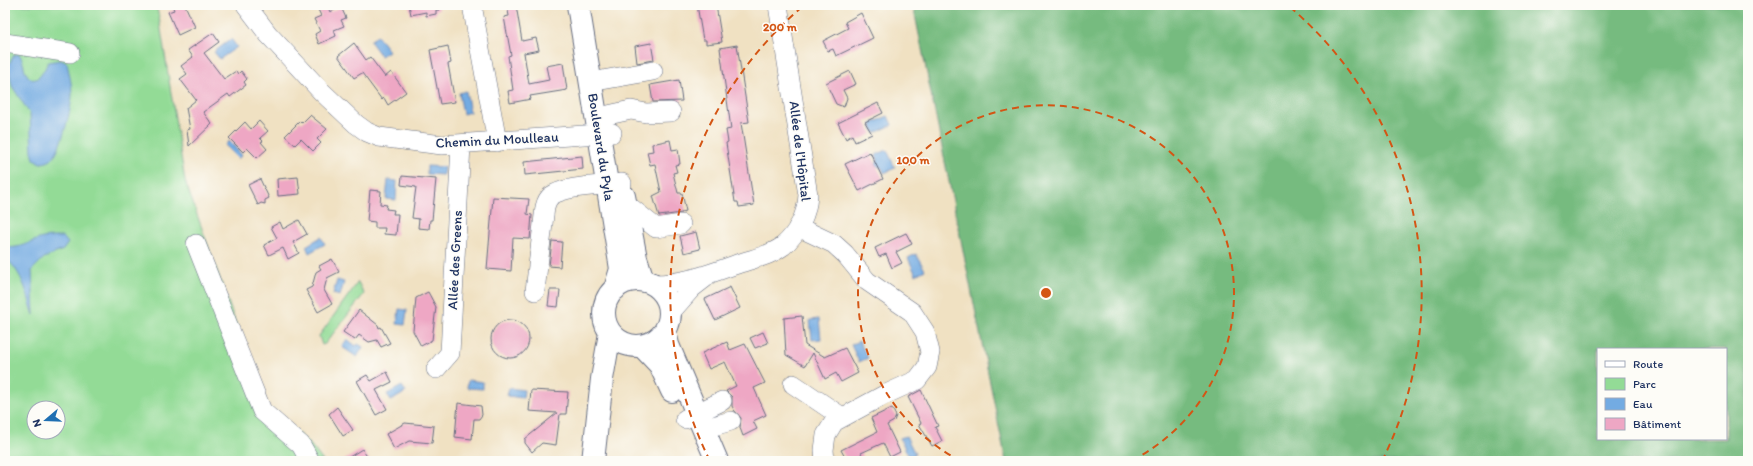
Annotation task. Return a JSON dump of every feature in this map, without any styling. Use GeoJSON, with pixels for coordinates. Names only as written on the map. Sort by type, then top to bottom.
{"type":"FeatureCollection","features":[{"type":"Feature","properties":{"kind":"main road","name":"Boulevard du Pyla"},"geometry":{"type":"LineString","coordinates":[[578,5],[607,128],[618,190],[636,258],[648,282]]}},
{"type":"Feature","properties":{"kind":"main road","name":"Boulevard du Pyla"},"geometry":{"type":"LineString","coordinates":[[587,5],[602,80],[607,128]]}},
{"type":"Feature","properties":{"kind":"main road","name":"Boulevard du Pyla"},"geometry":{"type":"LineString","coordinates":[[615,289],[621,269],[618,190]]}},
{"type":"Feature","properties":{"kind":"main road"},"geometry":{"type":"LineString","coordinates":[[705,461],[695,420],[668,346],[669,302],[663,292],[648,282],[628,281],[615,289],[605,305],[606,324],[610,333],[617,339],[638,346],[660,365],[695,420],[717,461]]}},
{"type":"Feature","properties":{"kind":"main road"},"geometry":{"type":"LineString","coordinates":[[602,379],[612,361],[638,346],[654,342],[668,322]]}},
{"type":"Feature","properties":{"kind":"main road"},"geometry":{"type":"LineString","coordinates":[[592,461],[602,379],[610,333]]}},
{"type":"Feature","properties":{"kind":"street","name":"Chemin du Moulleau"},"geometry":{"type":"LineString","coordinates":[[246,5],[268,34],[321,91],[367,132],[379,137],[442,145],[497,142],[607,128],[631,110],[646,112],[671,112]]}},
{"type":"Feature","properties":{"kind":"street"},"geometry":{"type":"LineString","coordinates":[[472,5],[497,142]]}},
{"type":"Feature","properties":{"kind":"street","name":"Allée de l’Hôpital"},"geometry":{"type":"LineString","coordinates":[[648,282],[678,283],[774,252],[791,238],[807,208],[808,195],[778,5]]}},
{"type":"Feature","properties":{"kind":"street"},"geometry":{"type":"LineString","coordinates":[[6,46],[70,53]]}},
{"type":"Feature","properties":{"kind":"street"},"geometry":{"type":"LineString","coordinates":[[602,80],[653,71]]}},
{"type":"Feature","properties":{"kind":"street","name":"Allée des Greens"},"geometry":{"type":"LineString","coordinates":[[436,369],[450,353],[461,145]]}},
{"type":"Feature","properties":{"kind":"street"},"geometry":{"type":"LineString","coordinates":[[535,291],[545,207],[551,196],[564,191],[618,190],[656,228],[681,224]]}},
{"type":"Feature","properties":{"kind":"street"},"geometry":{"type":"LineString","coordinates":[[798,227],[834,244],[845,254],[867,281],[912,312],[921,324],[929,346],[929,362],[922,376],[917,380],[842,417],[829,428],[826,435],[824,450],[825,461]]}},
{"type":"Feature","properties":{"kind":"street"},"geometry":{"type":"LineString","coordinates":[[196,244],[262,411],[300,446],[310,461]]}},
{"type":"Feature","properties":{"kind":"street","name":"Allée de l’Hôpital"},"geometry":{"type":"LineString","coordinates":[[668,322],[692,288],[719,270]]}},
{"type":"Feature","properties":{"kind":"street"},"geometry":{"type":"LineString","coordinates":[[793,384],[842,417]]}},
{"type":"Feature","properties":{"kind":"street"},"geometry":{"type":"LineString","coordinates":[[695,420],[722,401]]}},
{"type":"Feature","properties":{"kind":"street"},"geometry":{"type":"LineString","coordinates":[[695,420],[731,421]]}},
{"type":"Feature","properties":{"kind":"green space"},"geometry":{"type":"Polygon","coordinates":[[[5,5],[156,5],[185,181],[265,405],[310,444],[323,461],[5,461],[5,5]]]}},
{"type":"Feature","properties":{"kind":"green space"},"geometry":{"type":"Polygon","coordinates":[[[913,5],[1273,5],[1310,12],[1311,5],[1748,5],[1748,461],[1006,461],[913,5]]]}},
{"type":"Feature","properties":{"kind":"green space"},"geometry":{"type":"Polygon","coordinates":[[[358,282],[364,294],[325,344],[322,345],[319,336],[358,282]]]}},
{"type":"Feature","properties":{"kind":"water"},"geometry":{"type":"Polygon","coordinates":[[[377,35],[389,51],[381,56],[370,41],[377,35]]]}},
{"type":"Feature","properties":{"kind":"water"},"geometry":{"type":"Polygon","coordinates":[[[231,39],[237,47],[220,59],[214,52],[231,39]]]}},
{"type":"Feature","properties":{"kind":"water"},"geometry":{"type":"Polygon","coordinates":[[[19,54],[26,74],[31,79],[40,76],[48,62],[61,60],[67,63],[72,90],[72,100],[62,139],[55,155],[51,160],[46,162],[40,163],[34,159],[32,152],[30,114],[12,86],[8,66],[14,55],[19,54]]]}},
{"type":"Feature","properties":{"kind":"water"},"geometry":{"type":"Polygon","coordinates":[[[466,91],[470,112],[463,114],[459,93],[466,91]]]}},
{"type":"Feature","properties":{"kind":"water"},"geometry":{"type":"Polygon","coordinates":[[[888,116],[892,125],[875,133],[871,124],[888,116]]]}},
{"type":"Feature","properties":{"kind":"water"},"geometry":{"type":"Polygon","coordinates":[[[229,141],[242,155],[238,159],[225,145],[229,141]]]}},
{"type":"Feature","properties":{"kind":"water"},"geometry":{"type":"Polygon","coordinates":[[[887,150],[895,168],[884,173],[882,168],[876,165],[878,160],[876,155],[887,150]]]}},
{"type":"Feature","properties":{"kind":"water"},"geometry":{"type":"Polygon","coordinates":[[[427,166],[444,167],[443,175],[427,174],[427,166]]]}},
{"type":"Feature","properties":{"kind":"water"},"geometry":{"type":"Polygon","coordinates":[[[388,180],[397,181],[396,200],[386,199],[388,180]]]}},
{"type":"Feature","properties":{"kind":"water"},"geometry":{"type":"Polygon","coordinates":[[[63,237],[68,243],[63,250],[44,258],[32,270],[34,315],[20,277],[5,258],[5,247],[10,248],[20,246],[43,238],[63,237]]]}},
{"type":"Feature","properties":{"kind":"water"},"geometry":{"type":"Polygon","coordinates":[[[321,237],[325,244],[309,253],[306,246],[321,237]]]}},
{"type":"Feature","properties":{"kind":"water"},"geometry":{"type":"Polygon","coordinates":[[[916,254],[925,270],[916,275],[908,258],[916,254]]]}},
{"type":"Feature","properties":{"kind":"water"},"geometry":{"type":"Polygon","coordinates":[[[337,280],[344,282],[340,296],[333,294],[337,280]]]}},
{"type":"Feature","properties":{"kind":"water"},"geometry":{"type":"Polygon","coordinates":[[[399,309],[407,310],[405,325],[397,324],[399,309]]]}},
{"type":"Feature","properties":{"kind":"water"},"geometry":{"type":"Polygon","coordinates":[[[819,319],[821,339],[812,340],[810,320],[819,319]]]}},
{"type":"Feature","properties":{"kind":"water"},"geometry":{"type":"Polygon","coordinates":[[[347,339],[356,346],[358,344],[363,347],[357,357],[342,347],[347,339]]]}},
{"type":"Feature","properties":{"kind":"water"},"geometry":{"type":"Polygon","coordinates":[[[859,341],[868,358],[859,362],[851,345],[859,341]]]}},
{"type":"Feature","properties":{"kind":"water"},"geometry":{"type":"Polygon","coordinates":[[[468,380],[483,382],[483,389],[467,388],[468,380]]]}},
{"type":"Feature","properties":{"kind":"water"},"geometry":{"type":"Polygon","coordinates":[[[402,386],[406,392],[391,401],[387,394],[402,386]]]}},
{"type":"Feature","properties":{"kind":"water"},"geometry":{"type":"Polygon","coordinates":[[[509,388],[524,390],[523,398],[507,396],[509,388]]]}},
{"type":"Feature","properties":{"kind":"water"},"geometry":{"type":"Polygon","coordinates":[[[906,436],[915,454],[909,457],[900,438],[906,436]]]}},
{"type":"Feature","properties":{"kind":"building"},"geometry":{"type":"Polygon","coordinates":[[[172,5],[185,5],[195,27],[178,35],[168,12],[174,10],[172,5]]]}},
{"type":"Feature","properties":{"kind":"building"},"geometry":{"type":"Polygon","coordinates":[[[316,5],[327,5],[330,12],[341,7],[346,18],[341,20],[344,26],[334,30],[336,36],[319,44],[315,34],[320,31],[314,19],[321,16],[316,5]]]}},
{"type":"Feature","properties":{"kind":"building"},"geometry":{"type":"Polygon","coordinates":[[[409,5],[438,5],[439,10],[436,10],[436,14],[426,16],[426,12],[411,15],[409,5]]]}},
{"type":"Feature","properties":{"kind":"building"},"geometry":{"type":"Polygon","coordinates":[[[507,5],[516,5],[522,41],[536,38],[539,50],[524,53],[529,84],[549,80],[546,66],[563,63],[567,90],[530,96],[531,99],[510,103],[508,91],[513,90],[508,56],[511,55],[504,17],[509,16],[507,5]]]}},
{"type":"Feature","properties":{"kind":"building"},"geometry":{"type":"Polygon","coordinates":[[[697,5],[716,5],[722,42],[706,44],[706,40],[703,40],[697,5]]]}},
{"type":"Feature","properties":{"kind":"building"},"geometry":{"type":"Polygon","coordinates":[[[861,13],[873,38],[836,56],[833,49],[828,51],[823,41],[848,28],[845,22],[861,13]]]}},
{"type":"Feature","properties":{"kind":"building"},"geometry":{"type":"Polygon","coordinates":[[[213,33],[219,42],[204,53],[224,79],[236,71],[238,74],[241,71],[247,79],[244,82],[246,85],[230,97],[228,94],[203,112],[212,124],[189,146],[187,130],[190,129],[186,108],[196,100],[180,79],[187,74],[181,66],[193,57],[188,50],[213,33]]]}},
{"type":"Feature","properties":{"kind":"building"},"geometry":{"type":"Polygon","coordinates":[[[354,43],[366,60],[370,57],[385,77],[391,72],[406,92],[388,105],[384,98],[382,100],[362,73],[354,78],[338,56],[354,43]]]}},
{"type":"Feature","properties":{"kind":"building"},"geometry":{"type":"Polygon","coordinates":[[[651,43],[654,60],[637,63],[635,46],[651,43]]]}},
{"type":"Feature","properties":{"kind":"building"},"geometry":{"type":"Polygon","coordinates":[[[737,45],[749,122],[741,123],[754,205],[739,207],[738,202],[735,202],[726,143],[728,142],[726,130],[731,129],[720,48],[737,45]]]}},
{"type":"Feature","properties":{"kind":"building"},"geometry":{"type":"Polygon","coordinates":[[[448,46],[451,63],[448,64],[455,102],[440,104],[430,50],[448,46]]]}},
{"type":"Feature","properties":{"kind":"building"},"geometry":{"type":"Polygon","coordinates":[[[850,71],[856,84],[843,90],[847,98],[844,107],[836,104],[826,83],[850,71]]]}},
{"type":"Feature","properties":{"kind":"building"},"geometry":{"type":"Polygon","coordinates":[[[679,80],[682,101],[653,102],[650,85],[679,80]]]}},
{"type":"Feature","properties":{"kind":"building"},"geometry":{"type":"Polygon","coordinates":[[[878,103],[883,113],[865,122],[872,134],[855,142],[852,135],[846,139],[838,123],[878,103]]]}},
{"type":"Feature","properties":{"kind":"building"},"geometry":{"type":"Polygon","coordinates":[[[310,115],[327,129],[317,139],[321,143],[313,151],[301,139],[295,145],[285,136],[300,121],[302,123],[310,115]]]}},
{"type":"Feature","properties":{"kind":"building"},"geometry":{"type":"Polygon","coordinates":[[[259,121],[268,131],[260,138],[263,141],[261,142],[267,149],[257,158],[247,148],[243,152],[229,138],[245,122],[251,129],[259,121]]]}},
{"type":"Feature","properties":{"kind":"building"},"geometry":{"type":"Polygon","coordinates":[[[670,140],[672,150],[678,149],[680,164],[675,165],[677,172],[673,173],[678,193],[682,193],[686,211],[682,213],[659,216],[653,196],[661,192],[655,164],[650,165],[647,152],[653,151],[652,144],[670,140]]]}},
{"type":"Feature","properties":{"kind":"building"},"geometry":{"type":"Polygon","coordinates":[[[870,152],[883,179],[859,191],[845,164],[870,152]]]}},
{"type":"Feature","properties":{"kind":"building"},"geometry":{"type":"Polygon","coordinates":[[[582,156],[583,169],[525,175],[524,162],[582,156]]]}},
{"type":"Feature","properties":{"kind":"building"},"geometry":{"type":"Polygon","coordinates":[[[402,176],[436,179],[432,220],[430,220],[429,229],[418,228],[419,219],[412,218],[416,187],[401,185],[402,176]]]}},
{"type":"Feature","properties":{"kind":"building"},"geometry":{"type":"Polygon","coordinates":[[[298,177],[300,194],[278,196],[277,179],[298,177]]]}},
{"type":"Feature","properties":{"kind":"building"},"geometry":{"type":"Polygon","coordinates":[[[260,179],[269,198],[265,200],[265,204],[261,203],[258,205],[248,185],[260,179]]]}},
{"type":"Feature","properties":{"kind":"building"},"geometry":{"type":"Polygon","coordinates":[[[370,190],[381,191],[380,204],[387,205],[386,209],[394,210],[393,214],[398,214],[396,235],[384,234],[385,228],[375,228],[375,222],[367,221],[370,190]]]}},
{"type":"Feature","properties":{"kind":"building"},"geometry":{"type":"Polygon","coordinates":[[[493,197],[529,199],[527,214],[532,215],[530,239],[513,238],[511,271],[487,269],[493,197]]]}},
{"type":"Feature","properties":{"kind":"building"},"geometry":{"type":"Polygon","coordinates":[[[299,220],[307,234],[293,242],[299,253],[288,259],[283,248],[269,255],[264,245],[277,238],[271,227],[280,222],[283,229],[299,220]]]}},
{"type":"Feature","properties":{"kind":"building"},"geometry":{"type":"Polygon","coordinates":[[[696,232],[700,249],[684,253],[680,236],[696,232]]]}},
{"type":"Feature","properties":{"kind":"building"},"geometry":{"type":"Polygon","coordinates":[[[906,233],[912,244],[896,252],[902,263],[892,268],[886,254],[879,257],[875,248],[906,233]]]}},
{"type":"Feature","properties":{"kind":"building"},"geometry":{"type":"Polygon","coordinates":[[[552,241],[562,242],[560,267],[549,266],[552,241]]]}},
{"type":"Feature","properties":{"kind":"building"},"geometry":{"type":"Polygon","coordinates":[[[332,259],[339,272],[327,278],[324,290],[332,304],[318,312],[306,290],[312,287],[316,272],[321,269],[319,266],[332,259]]]}},
{"type":"Feature","properties":{"kind":"building"},"geometry":{"type":"Polygon","coordinates":[[[730,287],[740,308],[715,320],[705,299],[730,287]]]}},
{"type":"Feature","properties":{"kind":"building"},"geometry":{"type":"Polygon","coordinates":[[[550,290],[560,290],[558,307],[548,306],[550,290]]]}},
{"type":"Feature","properties":{"kind":"building"},"geometry":{"type":"Polygon","coordinates":[[[428,292],[436,307],[432,340],[421,346],[413,331],[416,298],[428,292]]]}},
{"type":"Feature","properties":{"kind":"building"},"geometry":{"type":"Polygon","coordinates":[[[359,310],[378,325],[379,328],[381,327],[390,343],[381,347],[377,340],[369,342],[359,335],[355,340],[343,332],[359,310]]]}},
{"type":"Feature","properties":{"kind":"building"},"geometry":{"type":"Polygon","coordinates":[[[802,316],[805,345],[825,357],[845,348],[858,373],[841,382],[836,373],[825,379],[813,353],[805,366],[786,355],[784,318],[802,316]]]}},
{"type":"Feature","properties":{"kind":"building"},"geometry":{"type":"Polygon","coordinates":[[[510,320],[520,323],[526,329],[529,339],[526,349],[520,355],[510,358],[500,355],[494,349],[491,339],[494,329],[500,323],[510,320]]]}},
{"type":"Feature","properties":{"kind":"building"},"geometry":{"type":"Polygon","coordinates":[[[763,332],[768,343],[755,348],[750,338],[763,332]]]}},
{"type":"Feature","properties":{"kind":"building"},"geometry":{"type":"Polygon","coordinates":[[[727,342],[730,350],[745,344],[765,383],[754,388],[766,415],[753,421],[757,429],[743,436],[740,428],[741,418],[732,406],[732,397],[726,391],[736,386],[725,362],[709,369],[702,353],[727,342]]]}},
{"type":"Feature","properties":{"kind":"building"},"geometry":{"type":"Polygon","coordinates":[[[387,372],[392,382],[376,390],[387,409],[376,415],[357,381],[367,375],[371,381],[387,372]]]}},
{"type":"Feature","properties":{"kind":"building"},"geometry":{"type":"Polygon","coordinates":[[[531,390],[568,392],[566,414],[560,414],[556,445],[542,443],[532,452],[525,443],[525,439],[557,413],[529,411],[531,390]]]}},
{"type":"Feature","properties":{"kind":"building"},"geometry":{"type":"Polygon","coordinates":[[[921,390],[938,426],[935,427],[942,441],[932,446],[919,424],[921,423],[908,397],[921,390]]]}},
{"type":"Feature","properties":{"kind":"building"},"geometry":{"type":"Polygon","coordinates":[[[458,403],[481,406],[482,415],[479,419],[474,419],[472,439],[455,437],[458,403]]]}},
{"type":"Feature","properties":{"kind":"building"},"geometry":{"type":"Polygon","coordinates":[[[337,407],[353,430],[343,436],[329,414],[337,407]]]}},
{"type":"Feature","properties":{"kind":"building"},"geometry":{"type":"Polygon","coordinates":[[[892,408],[896,416],[894,421],[887,425],[900,452],[890,457],[883,443],[861,453],[865,461],[847,461],[841,450],[877,432],[871,418],[892,408]]]}},
{"type":"Feature","properties":{"kind":"building"},"geometry":{"type":"Polygon","coordinates":[[[405,423],[434,426],[432,443],[409,441],[394,449],[386,434],[405,423]]]}},
{"type":"Feature","properties":{"kind":"building"},"geometry":{"type":"Polygon","coordinates":[[[362,449],[370,461],[343,461],[362,449]]]}}]}
